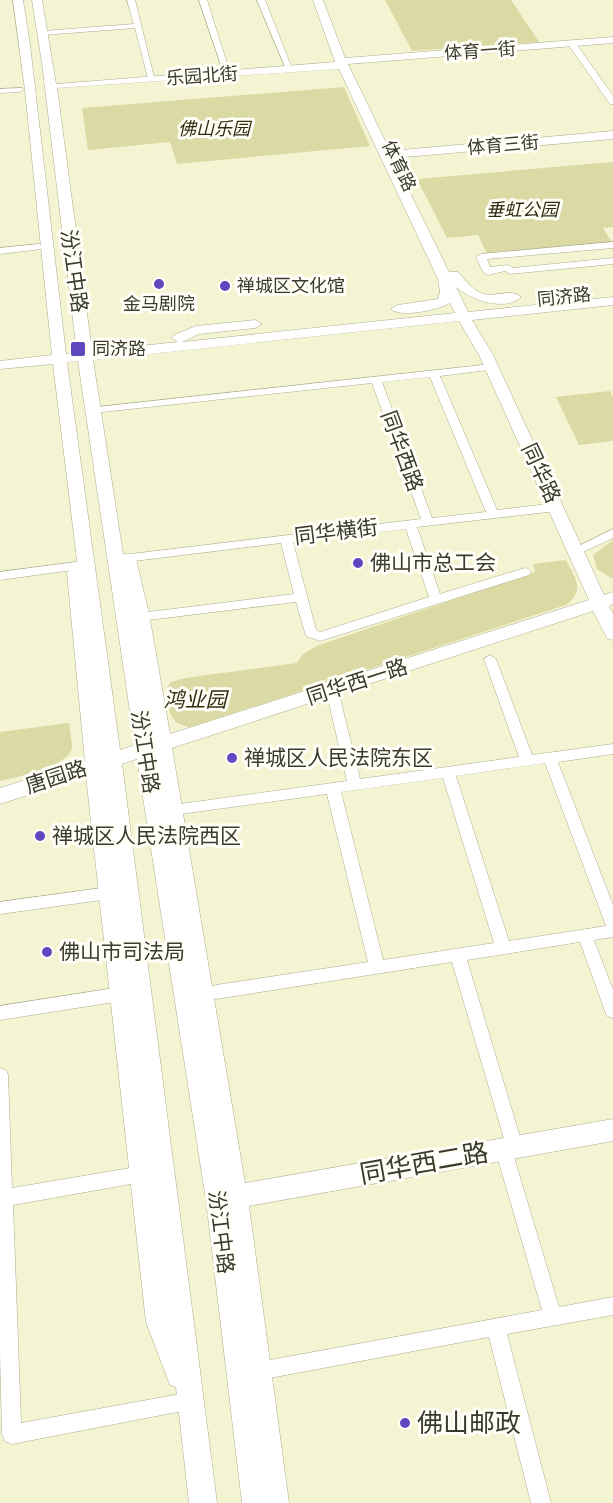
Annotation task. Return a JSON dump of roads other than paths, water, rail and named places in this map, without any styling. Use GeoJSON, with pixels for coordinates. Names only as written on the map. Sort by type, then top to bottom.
{"type":"FeatureCollection","features":[{"type":"Feature","properties":{"kind":"main road","name":"汾江中路"},"geometry":{"type":"LineString","coordinates":[[18,0],[23,26],[59,354],[72,448],[104,761],[203,1503]]}},
{"type":"Feature","properties":{"kind":"main road","name":"汾江中路"},"geometry":{"type":"LineString","coordinates":[[38,0],[98,444],[121,559],[153,746],[218,1200],[256,1503]]}},
{"type":"Feature","properties":{"kind":"main road","name":"体育路"},"geometry":{"type":"LineString","coordinates":[[318,0],[345,63],[469,317]]}},
{"type":"Feature","properties":{"kind":"main road","name":"体育路"},"geometry":{"type":"LineString","coordinates":[[326,0],[345,63],[393,154],[449,276]]}},
{"type":"Feature","properties":{"kind":"main road"},"geometry":{"type":"LineString","coordinates":[[23,26],[14,50],[40,256],[50,267]]}},
{"type":"Feature","properties":{"kind":"main road"},"geometry":{"type":"LineString","coordinates":[[44,38],[56,56],[82,243],[73,265]]}},
{"type":"Feature","properties":{"kind":"main road","name":"体育一街"},"geometry":{"type":"LineString","coordinates":[[345,63],[613,40]]}},
{"type":"Feature","properties":{"kind":"main road","name":"乐园北街"},"geometry":{"type":"LineString","coordinates":[[61,86],[345,63]]}},
{"type":"Feature","properties":{"kind":"main road","name":"体育三街"},"geometry":{"type":"LineString","coordinates":[[393,154],[613,135]]}},
{"type":"Feature","properties":{"kind":"main road"},"geometry":{"type":"LineString","coordinates":[[449,276],[476,297],[508,301],[613,287]]}},
{"type":"Feature","properties":{"kind":"main road"},"geometry":{"type":"LineString","coordinates":[[179,338],[196,330],[435,305],[444,301],[449,276]]}},
{"type":"Feature","properties":{"kind":"main road","name":"同济路"},"geometry":{"type":"LineString","coordinates":[[469,317],[508,301],[613,292]]}},
{"type":"Feature","properties":{"kind":"main road","name":"同济路"},"geometry":{"type":"LineString","coordinates":[[85,352],[179,338],[424,316],[469,317],[613,301]]}},
{"type":"Feature","properties":{"kind":"main road"},"geometry":{"type":"LineString","coordinates":[[398,309],[424,316]]}},
{"type":"Feature","properties":{"kind":"main road"},"geometry":{"type":"LineString","coordinates":[[469,317],[484,322],[494,318],[520,315]]}},
{"type":"Feature","properties":{"kind":"main road"},"geometry":{"type":"LineString","coordinates":[[406,327],[424,316]]}},
{"type":"Feature","properties":{"kind":"main road","name":"同济路"},"geometry":{"type":"LineString","coordinates":[[85,352],[134,350],[424,316]]}},
{"type":"Feature","properties":{"kind":"main road","name":"同华路"},"geometry":{"type":"LineString","coordinates":[[469,317],[577,550],[606,601],[613,634]]}},
{"type":"Feature","properties":{"kind":"main road"},"geometry":{"type":"LineString","coordinates":[[134,350],[143,355],[454,324],[468,330],[489,361]]}},
{"type":"Feature","properties":{"kind":"main road"},"geometry":{"type":"LineString","coordinates":[[0,356],[85,352]]}},
{"type":"Feature","properties":{"kind":"main road"},"geometry":{"type":"LineString","coordinates":[[0,365],[59,354]]}},
{"type":"Feature","properties":{"kind":"main road"},"geometry":{"type":"LineString","coordinates":[[72,448],[69,491],[76,566],[104,761],[109,892],[159,1322],[191,1401]]}},
{"type":"Feature","properties":{"kind":"main road"},"geometry":{"type":"LineString","coordinates":[[121,559],[140,616],[153,746],[173,810],[235,1197],[275,1503]]}},
{"type":"Feature","properties":{"kind":"main road","name":"同华西一路"},"geometry":{"type":"LineString","coordinates":[[104,761],[606,601]]}},
{"type":"Feature","properties":{"kind":"main road","name":"唐园路"},"geometry":{"type":"LineString","coordinates":[[0,796],[104,761]]}},
{"type":"Feature","properties":{"kind":"main road","name":"同华西二路"},"geometry":{"type":"LineString","coordinates":[[235,1197],[613,1130]]}},
{"type":"Feature","properties":{"kind":"street"},"geometry":{"type":"LineString","coordinates":[[131,0],[152,79]]}},
{"type":"Feature","properties":{"kind":"street"},"geometry":{"type":"LineString","coordinates":[[203,0],[228,74]]}},
{"type":"Feature","properties":{"kind":"street"},"geometry":{"type":"LineString","coordinates":[[261,0],[290,69]]}},
{"type":"Feature","properties":{"kind":"street"},"geometry":{"type":"LineString","coordinates":[[44,38],[138,26]]}},
{"type":"Feature","properties":{"kind":"street"},"geometry":{"type":"LineString","coordinates":[[572,44],[613,102]]}},
{"type":"Feature","properties":{"kind":"street"},"geometry":{"type":"LineString","coordinates":[[0,91],[19,90]]}},
{"type":"Feature","properties":{"kind":"street"},"geometry":{"type":"LineString","coordinates":[[613,245],[481,257],[488,271],[508,268],[510,272],[613,261]]}},
{"type":"Feature","properties":{"kind":"street"},"geometry":{"type":"LineString","coordinates":[[0,251],[39,247]]}},
{"type":"Feature","properties":{"kind":"street"},"geometry":{"type":"LineString","coordinates":[[563,249],[580,277]]}},
{"type":"Feature","properties":{"kind":"street"},"geometry":{"type":"LineString","coordinates":[[93,410],[434,373],[489,361]]}},
{"type":"Feature","properties":{"kind":"street"},"geometry":{"type":"LineString","coordinates":[[434,373],[493,514]]}},
{"type":"Feature","properties":{"kind":"street","name":"同华西路"},"geometry":{"type":"LineString","coordinates":[[376,380],[428,522]]}},
{"type":"Feature","properties":{"kind":"street","name":"同华横街"},"geometry":{"type":"LineString","coordinates":[[121,559],[557,507]]}},
{"type":"Feature","properties":{"kind":"street"},"geometry":{"type":"LineString","coordinates":[[410,524],[436,600]]}},
{"type":"Feature","properties":{"kind":"street"},"geometry":{"type":"LineString","coordinates":[[577,550],[613,533]]}},
{"type":"Feature","properties":{"kind":"street"},"geometry":{"type":"LineString","coordinates":[[286,538],[310,633],[320,637],[525,572]]}},
{"type":"Feature","properties":{"kind":"street"},"geometry":{"type":"LineString","coordinates":[[0,576],[76,566]]}},
{"type":"Feature","properties":{"kind":"street"},"geometry":{"type":"LineString","coordinates":[[140,616],[301,597]]}},
{"type":"Feature","properties":{"kind":"street"},"geometry":{"type":"LineString","coordinates":[[490,659],[527,761]]}},
{"type":"Feature","properties":{"kind":"street"},"geometry":{"type":"LineString","coordinates":[[332,690],[355,786]]}},
{"type":"Feature","properties":{"kind":"street"},"geometry":{"type":"LineString","coordinates":[[173,810],[613,749]]}},
{"type":"Feature","properties":{"kind":"street"},"geometry":{"type":"LineString","coordinates":[[550,758],[613,926]]}},
{"type":"Feature","properties":{"kind":"street"},"geometry":{"type":"LineString","coordinates":[[448,772],[503,947]]}},
{"type":"Feature","properties":{"kind":"street"},"geometry":{"type":"LineString","coordinates":[[333,789],[377,967]]}},
{"type":"Feature","properties":{"kind":"street"},"geometry":{"type":"LineString","coordinates":[[0,908],[109,892]]}},
{"type":"Feature","properties":{"kind":"street"},"geometry":{"type":"LineString","coordinates":[[216,992],[613,931]]}},
{"type":"Feature","properties":{"kind":"street"},"geometry":{"type":"LineString","coordinates":[[585,935],[613,1011]]}},
{"type":"Feature","properties":{"kind":"street"},"geometry":{"type":"LineString","coordinates":[[458,955],[553,1317]]}},
{"type":"Feature","properties":{"kind":"street"},"geometry":{"type":"LineString","coordinates":[[0,1012],[121,994]]}},
{"type":"Feature","properties":{"kind":"street"},"geometry":{"type":"LineString","coordinates":[[0,1075],[4,1198],[3,1258],[12,1434],[191,1401]]}},
{"type":"Feature","properties":{"kind":"street"},"geometry":{"type":"LineString","coordinates":[[4,1198],[142,1174]]}},
{"type":"Feature","properties":{"kind":"street"},"geometry":{"type":"LineString","coordinates":[[259,1371],[613,1306]]}},
{"type":"Feature","properties":{"kind":"street"},"geometry":{"type":"LineString","coordinates":[[496,1327],[541,1503]]}},
{"type":"Feature","properties":{"kind":"place","name":"金马剧院"},"geometry":{"type":"Point","coordinates":[159,284]}},
{"type":"Feature","properties":{"kind":"place","name":"禅城区文化馆"},"geometry":{"type":"Point","coordinates":[225,286]}},
{"type":"Feature","properties":{"kind":"place","name":"同济路"},"geometry":{"type":"Point","coordinates":[78,349]}},
{"type":"Feature","properties":{"kind":"place","name":"佛山市总工会"},"geometry":{"type":"Point","coordinates":[358,563]}},
{"type":"Feature","properties":{"kind":"place","name":"禅城区人民法院东区"},"geometry":{"type":"Point","coordinates":[232,758]}},
{"type":"Feature","properties":{"kind":"place","name":"禅城区人民法院西区"},"geometry":{"type":"Point","coordinates":[40,836]}},
{"type":"Feature","properties":{"kind":"place","name":"佛山市司法局"},"geometry":{"type":"Point","coordinates":[47,952]}},
{"type":"Feature","properties":{"kind":"place","name":"佛山邮政"},"geometry":{"type":"Point","coordinates":[405,1423]}},
{"type":"Feature","properties":{"kind":"park label","name":"佛山乐园"},"geometry":{"type":"Point","coordinates":[214,129]}},
{"type":"Feature","properties":{"kind":"park label","name":"垂虹公园"},"geometry":{"type":"Point","coordinates":[522,210]}},
{"type":"Feature","properties":{"kind":"park label","name":"鸿业园"},"geometry":{"type":"Point","coordinates":[195,700]}}]}
